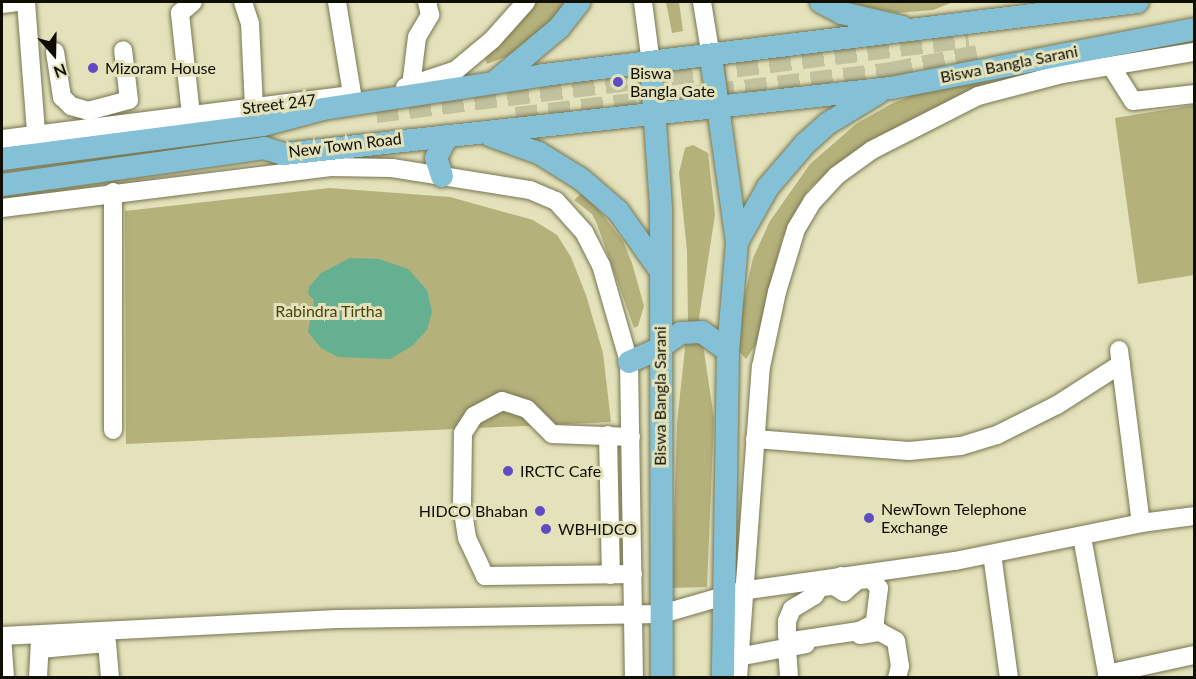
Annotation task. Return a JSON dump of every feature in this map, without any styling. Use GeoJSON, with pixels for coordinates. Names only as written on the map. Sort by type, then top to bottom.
{"type":"FeatureCollection","features":[{"type":"Feature","properties":{"kind":"main road"},"geometry":{"type":"LineString","coordinates":[[493,83],[528,58],[559,28],[579,2]]}},
{"type":"Feature","properties":{"kind":"main road"},"geometry":{"type":"LineString","coordinates":[[820,2],[843,13],[912,29]]}},
{"type":"Feature","properties":{"kind":"main road"},"geometry":{"type":"LineString","coordinates":[[2,159],[37,145],[323,109],[493,83],[711,57],[912,29],[987,11],[1138,2]]}},
{"type":"Feature","properties":{"kind":"main road"},"geometry":{"type":"LineString","coordinates":[[987,11],[973,47],[1008,65]]}},
{"type":"Feature","properties":{"kind":"main road","name":"Biswa Bangla Sarani"},"geometry":{"type":"LineString","coordinates":[[655,115],[891,88],[1194,29]]}},
{"type":"Feature","properties":{"kind":"main road"},"geometry":{"type":"LineString","coordinates":[[711,57],[716,107],[737,242],[728,351],[732,595],[723,678]]}},
{"type":"Feature","properties":{"kind":"main road","name":"Biswa Bangla Sarani"},"geometry":{"type":"LineString","coordinates":[[651,64],[661,272],[658,349],[662,678]]}},
{"type":"Feature","properties":{"kind":"main road"},"geometry":{"type":"LineString","coordinates":[[737,242],[768,187],[805,144],[866,98],[891,88]]}},
{"type":"Feature","properties":{"kind":"main road","name":"New Town Road"},"geometry":{"type":"LineString","coordinates":[[2,185],[264,148],[284,154],[655,115]]}},
{"type":"Feature","properties":{"kind":"main road"},"geometry":{"type":"LineString","coordinates":[[259,116],[316,130],[264,148]]}},
{"type":"Feature","properties":{"kind":"main road"},"geometry":{"type":"LineString","coordinates":[[442,176],[436,158],[457,136],[493,136],[516,144],[581,179],[634,230],[661,272]]}},
{"type":"Feature","properties":{"kind":"main road"},"geometry":{"type":"LineString","coordinates":[[629,362],[658,349],[681,333],[702,332],[728,351]]}},
{"type":"Feature","properties":{"kind":"street"},"geometry":{"type":"LineString","coordinates":[[2,4],[19,2]]}},
{"type":"Feature","properties":{"kind":"street"},"geometry":{"type":"LineString","coordinates":[[26,2],[37,145]]}},
{"type":"Feature","properties":{"kind":"street"},"geometry":{"type":"LineString","coordinates":[[191,115],[180,13],[193,2]]}},
{"type":"Feature","properties":{"kind":"street"},"geometry":{"type":"LineString","coordinates":[[243,2],[250,23],[259,116]]}},
{"type":"Feature","properties":{"kind":"street"},"geometry":{"type":"LineString","coordinates":[[337,2],[352,94]]}},
{"type":"Feature","properties":{"kind":"street"},"geometry":{"type":"LineString","coordinates":[[411,86],[417,37],[430,15],[427,2]]}},
{"type":"Feature","properties":{"kind":"street"},"geometry":{"type":"LineString","coordinates":[[502,2],[521,7]]}},
{"type":"Feature","properties":{"kind":"street"},"geometry":{"type":"LineString","coordinates":[[642,2],[651,64]]}},
{"type":"Feature","properties":{"kind":"street"},"geometry":{"type":"LineString","coordinates":[[702,2],[711,57]]}},
{"type":"Feature","properties":{"kind":"street","name":"Street 247"},"geometry":{"type":"LineString","coordinates":[[2,139],[37,145],[110,117],[259,116],[352,94],[411,86],[456,70],[492,40],[521,7]]}},
{"type":"Feature","properties":{"kind":"street"},"geometry":{"type":"LineString","coordinates":[[55,52],[62,97],[71,106],[110,117],[129,100],[123,50]]}},
{"type":"Feature","properties":{"kind":"street"},"geometry":{"type":"LineString","coordinates":[[738,678],[732,595],[755,438],[761,367],[777,292],[796,229],[813,201],[836,176],[872,150],[978,96],[1111,66],[1194,52]]}},
{"type":"Feature","properties":{"kind":"street"},"geometry":{"type":"LineString","coordinates":[[1111,66],[1133,101],[1194,94]]}},
{"type":"Feature","properties":{"kind":"street"},"geometry":{"type":"LineString","coordinates":[[2,208],[113,192],[330,167],[392,168],[530,190],[556,201],[584,232],[601,265],[629,362],[634,678]]}},
{"type":"Feature","properties":{"kind":"street"},"geometry":{"type":"LineString","coordinates":[[113,192],[113,430]]}},
{"type":"Feature","properties":{"kind":"street"},"geometry":{"type":"LineString","coordinates":[[755,438],[909,450],[962,446],[997,435],[1057,405],[1120,357],[1141,523]]}},
{"type":"Feature","properties":{"kind":"street"},"geometry":{"type":"LineString","coordinates":[[631,437],[552,434],[527,409],[502,401],[474,416],[463,433],[462,506],[467,537],[485,576],[633,574]]}},
{"type":"Feature","properties":{"kind":"street"},"geometry":{"type":"LineString","coordinates":[[608,435],[610,575]]}},
{"type":"Feature","properties":{"kind":"street"},"geometry":{"type":"LineString","coordinates":[[40,642],[117,632],[337,619],[662,614],[732,595],[842,584],[871,579],[879,588],[874,623],[859,631],[791,641],[787,636],[787,621],[792,609],[814,596],[820,587],[834,586],[842,584],[992,554],[1082,537],[1141,523],[1194,516]]}},
{"type":"Feature","properties":{"kind":"street"},"geometry":{"type":"LineString","coordinates":[[1082,537],[1108,676],[1194,655]]}},
{"type":"Feature","properties":{"kind":"street"},"geometry":{"type":"LineString","coordinates":[[992,554],[1008,678]]}},
{"type":"Feature","properties":{"kind":"street"},"geometry":{"type":"LineString","coordinates":[[114,678],[117,632]]}},
{"type":"Feature","properties":{"kind":"street"},"geometry":{"type":"LineString","coordinates":[[738,657],[880,632],[896,641],[897,678]]}},
{"type":"Feature","properties":{"kind":"street"},"geometry":{"type":"LineString","coordinates":[[4,671],[2,636],[40,642],[107,643],[110,678]]}},
{"type":"Feature","properties":{"kind":"street"},"geometry":{"type":"LineString","coordinates":[[38,678],[40,642]]}},
{"type":"Feature","properties":{"kind":"street"},"geometry":{"type":"LineString","coordinates":[[787,648],[789,678]]}},
{"type":"Feature","properties":{"kind":"green space"},"geometry":{"type":"Polygon","coordinates":[[[535,2],[571,2],[516,53],[487,64],[485,58],[535,2]]]}},
{"type":"Feature","properties":{"kind":"green space"},"geometry":{"type":"Polygon","coordinates":[[[666,2],[679,2],[683,31],[672,33],[666,2]]]}},
{"type":"Feature","properties":{"kind":"green space"},"geometry":{"type":"Polygon","coordinates":[[[844,2],[953,2],[933,10],[896,13],[844,2]]]}},
{"type":"Feature","properties":{"kind":"green space"},"geometry":{"type":"Polygon","coordinates":[[[978,78],[985,82],[871,143],[832,168],[808,190],[782,239],[756,344],[746,359],[738,350],[740,316],[753,258],[770,221],[810,164],[856,124],[891,104],[923,91],[978,78]]]}},
{"type":"Feature","properties":{"kind":"green space"},"geometry":{"type":"Polygon","coordinates":[[[1194,105],[1194,275],[1138,284],[1115,118],[1194,105]]]}},
{"type":"Feature","properties":{"kind":"green space"},"geometry":{"type":"Polygon","coordinates":[[[693,145],[708,153],[715,215],[699,318],[714,418],[707,587],[672,588],[677,423],[688,320],[687,251],[679,173],[685,148],[693,145]]]}},
{"type":"Feature","properties":{"kind":"green space","name":"Rabindra Tirtha"},"geometry":{"type":"Polygon","coordinates":[[[330,188],[450,197],[533,220],[557,235],[571,257],[586,295],[603,353],[611,422],[126,444],[125,211],[330,188]]]}},
{"type":"Feature","properties":{"kind":"green space"},"geometry":{"type":"Polygon","coordinates":[[[584,191],[623,241],[632,263],[644,306],[638,326],[634,328],[597,224],[592,214],[574,200],[584,191]]]}},
{"type":"Feature","properties":{"kind":"shaded area"},"geometry":{"type":"Polygon","coordinates":[[[350,258],[379,259],[408,269],[427,290],[432,312],[427,330],[412,346],[390,359],[338,357],[321,348],[308,332],[314,300],[308,294],[309,287],[321,273],[350,258]]]}},
{"type":"Feature","properties":{"kind":"tunnel"},"geometry":{"type":"LineString","coordinates":[[376,112],[968,37]]}},
{"type":"Feature","properties":{"kind":"tunnel"},"geometry":{"type":"LineString","coordinates":[[516,118],[891,73],[978,56]]}},
{"type":"Feature","properties":{"kind":"place","name":"Mizoram House"},"geometry":{"type":"Point","coordinates":[93,68]}},
{"type":"Feature","properties":{"kind":"place","name":"Biswa Bangla Gate"},"geometry":{"type":"Point","coordinates":[618,82]}},
{"type":"Feature","properties":{"kind":"place","name":"IRCTC Cafe"},"geometry":{"type":"Point","coordinates":[508,471]}},
{"type":"Feature","properties":{"kind":"place","name":"HIDCO Bhaban"},"geometry":{"type":"Point","coordinates":[540,511]}},
{"type":"Feature","properties":{"kind":"place","name":"NewTown Telephone Exchange"},"geometry":{"type":"Point","coordinates":[869,518]}},
{"type":"Feature","properties":{"kind":"place","name":"WBHIDCO"},"geometry":{"type":"Point","coordinates":[546,529]}}]}
